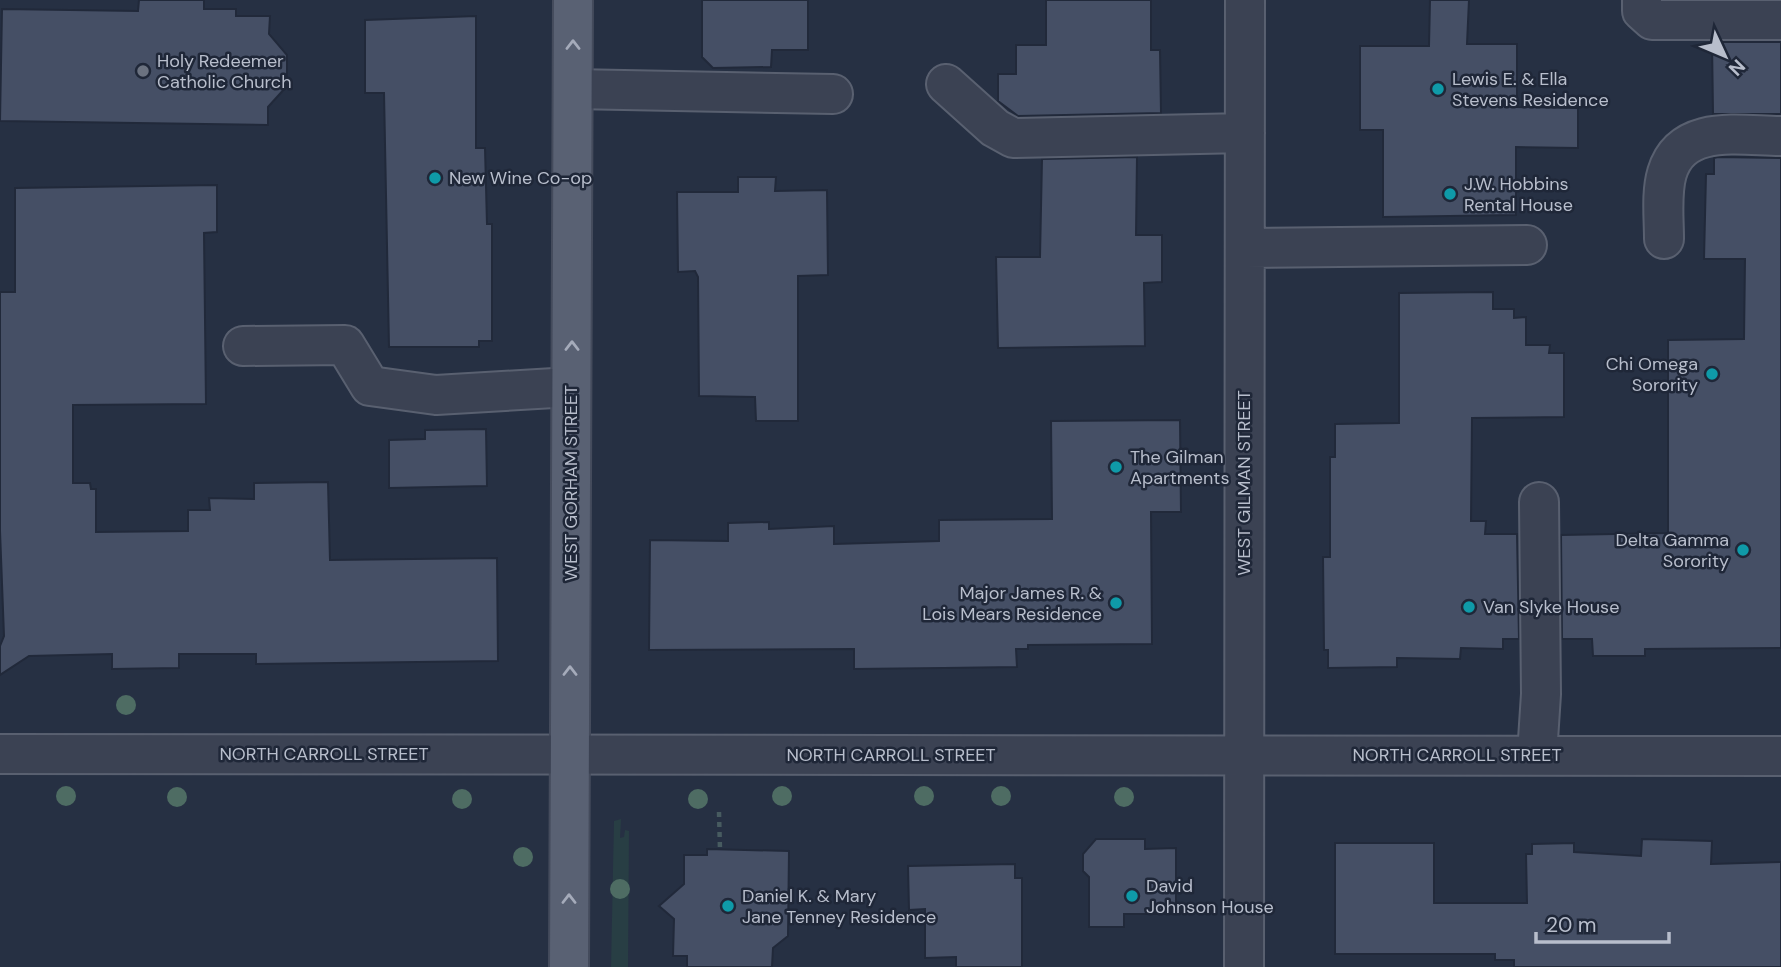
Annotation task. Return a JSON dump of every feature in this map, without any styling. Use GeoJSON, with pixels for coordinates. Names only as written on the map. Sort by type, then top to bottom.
{"type":"FeatureCollection","features":[{"type":"Feature","properties":{"kind":"main road","name":"WEST GORHAM STREET"},"geometry":{"type":"LineString","coordinates":[[569,967],[573,0]]}},
{"type":"Feature","properties":{"kind":"street","name":"WEST GILMAN STREET"},"geometry":{"type":"LineString","coordinates":[[1244,967],[1245,0]]}},
{"type":"Feature","properties":{"kind":"street"},"geometry":{"type":"LineString","coordinates":[[1643,0],[1642,11],[1652,20],[1781,20]]}},
{"type":"Feature","properties":{"kind":"street"},"geometry":{"type":"LineString","coordinates":[[946,84],[995,128],[1013,138],[1245,133]]}},
{"type":"Feature","properties":{"kind":"street"},"geometry":{"type":"LineString","coordinates":[[573,89],[833,94]]}},
{"type":"Feature","properties":{"kind":"street"},"geometry":{"type":"LineString","coordinates":[[1664,239],[1667,173],[1676,156],[1690,143],[1708,135],[1781,136]]}},
{"type":"Feature","properties":{"kind":"street"},"geometry":{"type":"LineString","coordinates":[[1245,248],[1527,245]]}},
{"type":"Feature","properties":{"kind":"street"},"geometry":{"type":"LineString","coordinates":[[243,346],[345,345],[370,386],[436,395],[571,387]]}},
{"type":"Feature","properties":{"kind":"street"},"geometry":{"type":"LineString","coordinates":[[1536,755],[1541,694],[1539,502]]}},
{"type":"Feature","properties":{"kind":"street","name":"NORTH CARROLL STREET"},"geometry":{"type":"LineString","coordinates":[[0,754],[1781,757]]}},
{"type":"Feature","properties":{"kind":"path"},"geometry":{"type":"LineString","coordinates":[[719,812],[720,850]]}},
{"type":"Feature","properties":{"kind":"green space"},"geometry":{"type":"Polygon","coordinates":[[[621,819],[620,838],[624,837],[625,830],[629,831],[628,967],[611,967],[614,821],[621,819]]]}},
{"type":"Feature","properties":{"kind":"building","name":"Holy Redeemer Catholic Church"},"geometry":{"type":"Polygon","coordinates":[[[139,0],[204,0],[204,9],[236,9],[236,16],[270,16],[269,34],[287,55],[287,86],[268,107],[268,125],[0,121],[2,9],[138,11],[139,0]]]}},
{"type":"Feature","properties":{"kind":"building"},"geometry":{"type":"Polygon","coordinates":[[[702,0],[808,0],[808,50],[772,50],[771,67],[713,68],[702,57],[702,0]]]}},
{"type":"Feature","properties":{"kind":"building"},"geometry":{"type":"Polygon","coordinates":[[[1046,0],[1151,0],[1151,50],[1160,50],[1161,113],[1018,116],[998,101],[998,74],[1016,74],[1016,45],[1046,45],[1046,0]]]}},
{"type":"Feature","properties":{"kind":"building"},"geometry":{"type":"Polygon","coordinates":[[[1430,0],[1469,0],[1467,44],[1517,44],[1517,107],[1578,108],[1578,148],[1516,147],[1516,215],[1383,217],[1383,130],[1360,130],[1360,46],[1429,46],[1430,0]]]}},
{"type":"Feature","properties":{"kind":"building"},"geometry":{"type":"Polygon","coordinates":[[[476,16],[476,148],[485,148],[487,224],[492,224],[492,341],[479,341],[479,347],[389,347],[384,93],[365,93],[365,20],[476,16]]]}},
{"type":"Feature","properties":{"kind":"building"},"geometry":{"type":"Polygon","coordinates":[[[1712,42],[1781,42],[1781,114],[1713,114],[1712,42]]]}},
{"type":"Feature","properties":{"kind":"building"},"geometry":{"type":"Polygon","coordinates":[[[1137,157],[1136,235],[1162,235],[1162,282],[1144,283],[1145,346],[998,348],[996,257],[1040,257],[1042,159],[1137,157]]]}},
{"type":"Feature","properties":{"kind":"building"},"geometry":{"type":"Polygon","coordinates":[[[1714,158],[1781,158],[1781,648],[1645,649],[1645,656],[1593,656],[1592,639],[1562,639],[1561,535],[1668,533],[1668,340],[1744,339],[1745,259],[1704,259],[1706,174],[1714,174],[1714,158]]]}},
{"type":"Feature","properties":{"kind":"building"},"geometry":{"type":"Polygon","coordinates":[[[738,177],[776,177],[775,191],[827,190],[828,275],[798,276],[798,421],[756,421],[755,397],[699,396],[698,277],[695,271],[678,272],[677,192],[738,192],[738,177]]]}},
{"type":"Feature","properties":{"kind":"building"},"geometry":{"type":"Polygon","coordinates":[[[217,185],[217,232],[204,233],[206,404],[73,405],[73,483],[90,483],[91,489],[96,489],[96,532],[188,531],[188,510],[210,510],[209,498],[254,499],[254,483],[328,482],[330,560],[497,558],[498,661],[256,664],[256,654],[179,654],[179,668],[112,669],[112,654],[29,656],[0,675],[0,646],[4,636],[0,531],[0,292],[15,292],[15,188],[217,185]]]}},
{"type":"Feature","properties":{"kind":"building"},"geometry":{"type":"Polygon","coordinates":[[[1493,292],[1493,309],[1514,309],[1514,318],[1526,317],[1526,345],[1550,345],[1549,353],[1564,353],[1564,417],[1472,418],[1471,521],[1486,521],[1485,534],[1517,534],[1519,639],[1503,639],[1503,649],[1461,648],[1460,659],[1397,658],[1397,667],[1328,668],[1328,650],[1324,650],[1323,557],[1330,557],[1330,457],[1335,457],[1335,424],[1399,423],[1399,293],[1493,292]]]}},
{"type":"Feature","properties":{"kind":"building"},"geometry":{"type":"Polygon","coordinates":[[[1180,420],[1181,512],[1151,512],[1152,644],[1028,645],[1028,649],[1016,649],[1017,667],[944,668],[854,669],[854,649],[649,650],[650,540],[728,541],[728,523],[769,522],[769,529],[834,526],[834,544],[939,541],[939,520],[1052,519],[1051,421],[1180,420]]]}},
{"type":"Feature","properties":{"kind":"building"},"geometry":{"type":"Polygon","coordinates":[[[486,429],[487,486],[389,488],[389,440],[425,439],[425,430],[486,429]]]}},
{"type":"Feature","properties":{"kind":"building","name":"David Johnson House"},"geometry":{"type":"Polygon","coordinates":[[[1096,839],[1145,839],[1145,849],[1176,848],[1176,914],[1124,914],[1124,927],[1089,927],[1089,877],[1083,871],[1083,854],[1096,839]]]}},
{"type":"Feature","properties":{"kind":"building"},"geometry":{"type":"Polygon","coordinates":[[[1642,839],[1712,841],[1711,864],[1781,862],[1781,967],[1514,967],[1514,960],[1495,960],[1495,954],[1335,954],[1335,843],[1434,843],[1434,903],[1527,903],[1526,854],[1532,854],[1532,844],[1574,843],[1574,852],[1641,856],[1642,839]]]}},
{"type":"Feature","properties":{"kind":"building","name":"Daniel K. & Mary Jane Tenney Residence"},"geometry":{"type":"Polygon","coordinates":[[[707,849],[789,851],[788,936],[773,948],[772,967],[687,967],[687,956],[673,956],[674,919],[659,906],[684,884],[684,855],[707,855],[707,849]]]}},
{"type":"Feature","properties":{"kind":"building"},"geometry":{"type":"Polygon","coordinates":[[[1015,864],[1015,878],[1022,878],[1022,967],[956,967],[956,957],[925,958],[925,909],[909,910],[908,866],[1015,864]]]}},
{"type":"Feature","properties":{"kind":"place","name":"Holy Redeemer Catholic Church"},"geometry":{"type":"Point","coordinates":[143,71]}},
{"type":"Feature","properties":{"kind":"place","name":"Lewis E. & Ella Stevens Residence"},"geometry":{"type":"Point","coordinates":[1438,89]}},
{"type":"Feature","properties":{"kind":"place","name":"New Wine Co-op"},"geometry":{"type":"Point","coordinates":[435,178]}},
{"type":"Feature","properties":{"kind":"place","name":"J.W. Hobbins Rental House"},"geometry":{"type":"Point","coordinates":[1450,194]}},
{"type":"Feature","properties":{"kind":"place","name":"Chi Omega Sorority"},"geometry":{"type":"Point","coordinates":[1712,374]}},
{"type":"Feature","properties":{"kind":"place","name":"The Gilman Apartments"},"geometry":{"type":"Point","coordinates":[1116,467]}},
{"type":"Feature","properties":{"kind":"place","name":"Delta Gamma Sorority"},"geometry":{"type":"Point","coordinates":[1743,550]}},
{"type":"Feature","properties":{"kind":"place","name":"Major James R. & Lois Mears Residence"},"geometry":{"type":"Point","coordinates":[1116,603]}},
{"type":"Feature","properties":{"kind":"place","name":"Van Slyke House"},"geometry":{"type":"Point","coordinates":[1469,607]}},
{"type":"Feature","properties":{"kind":"place","name":"David Johnson House"},"geometry":{"type":"Point","coordinates":[1132,896]}},
{"type":"Feature","properties":{"kind":"place","name":"Daniel K. & Mary Jane Tenney Residence"},"geometry":{"type":"Point","coordinates":[728,906]}}]}
